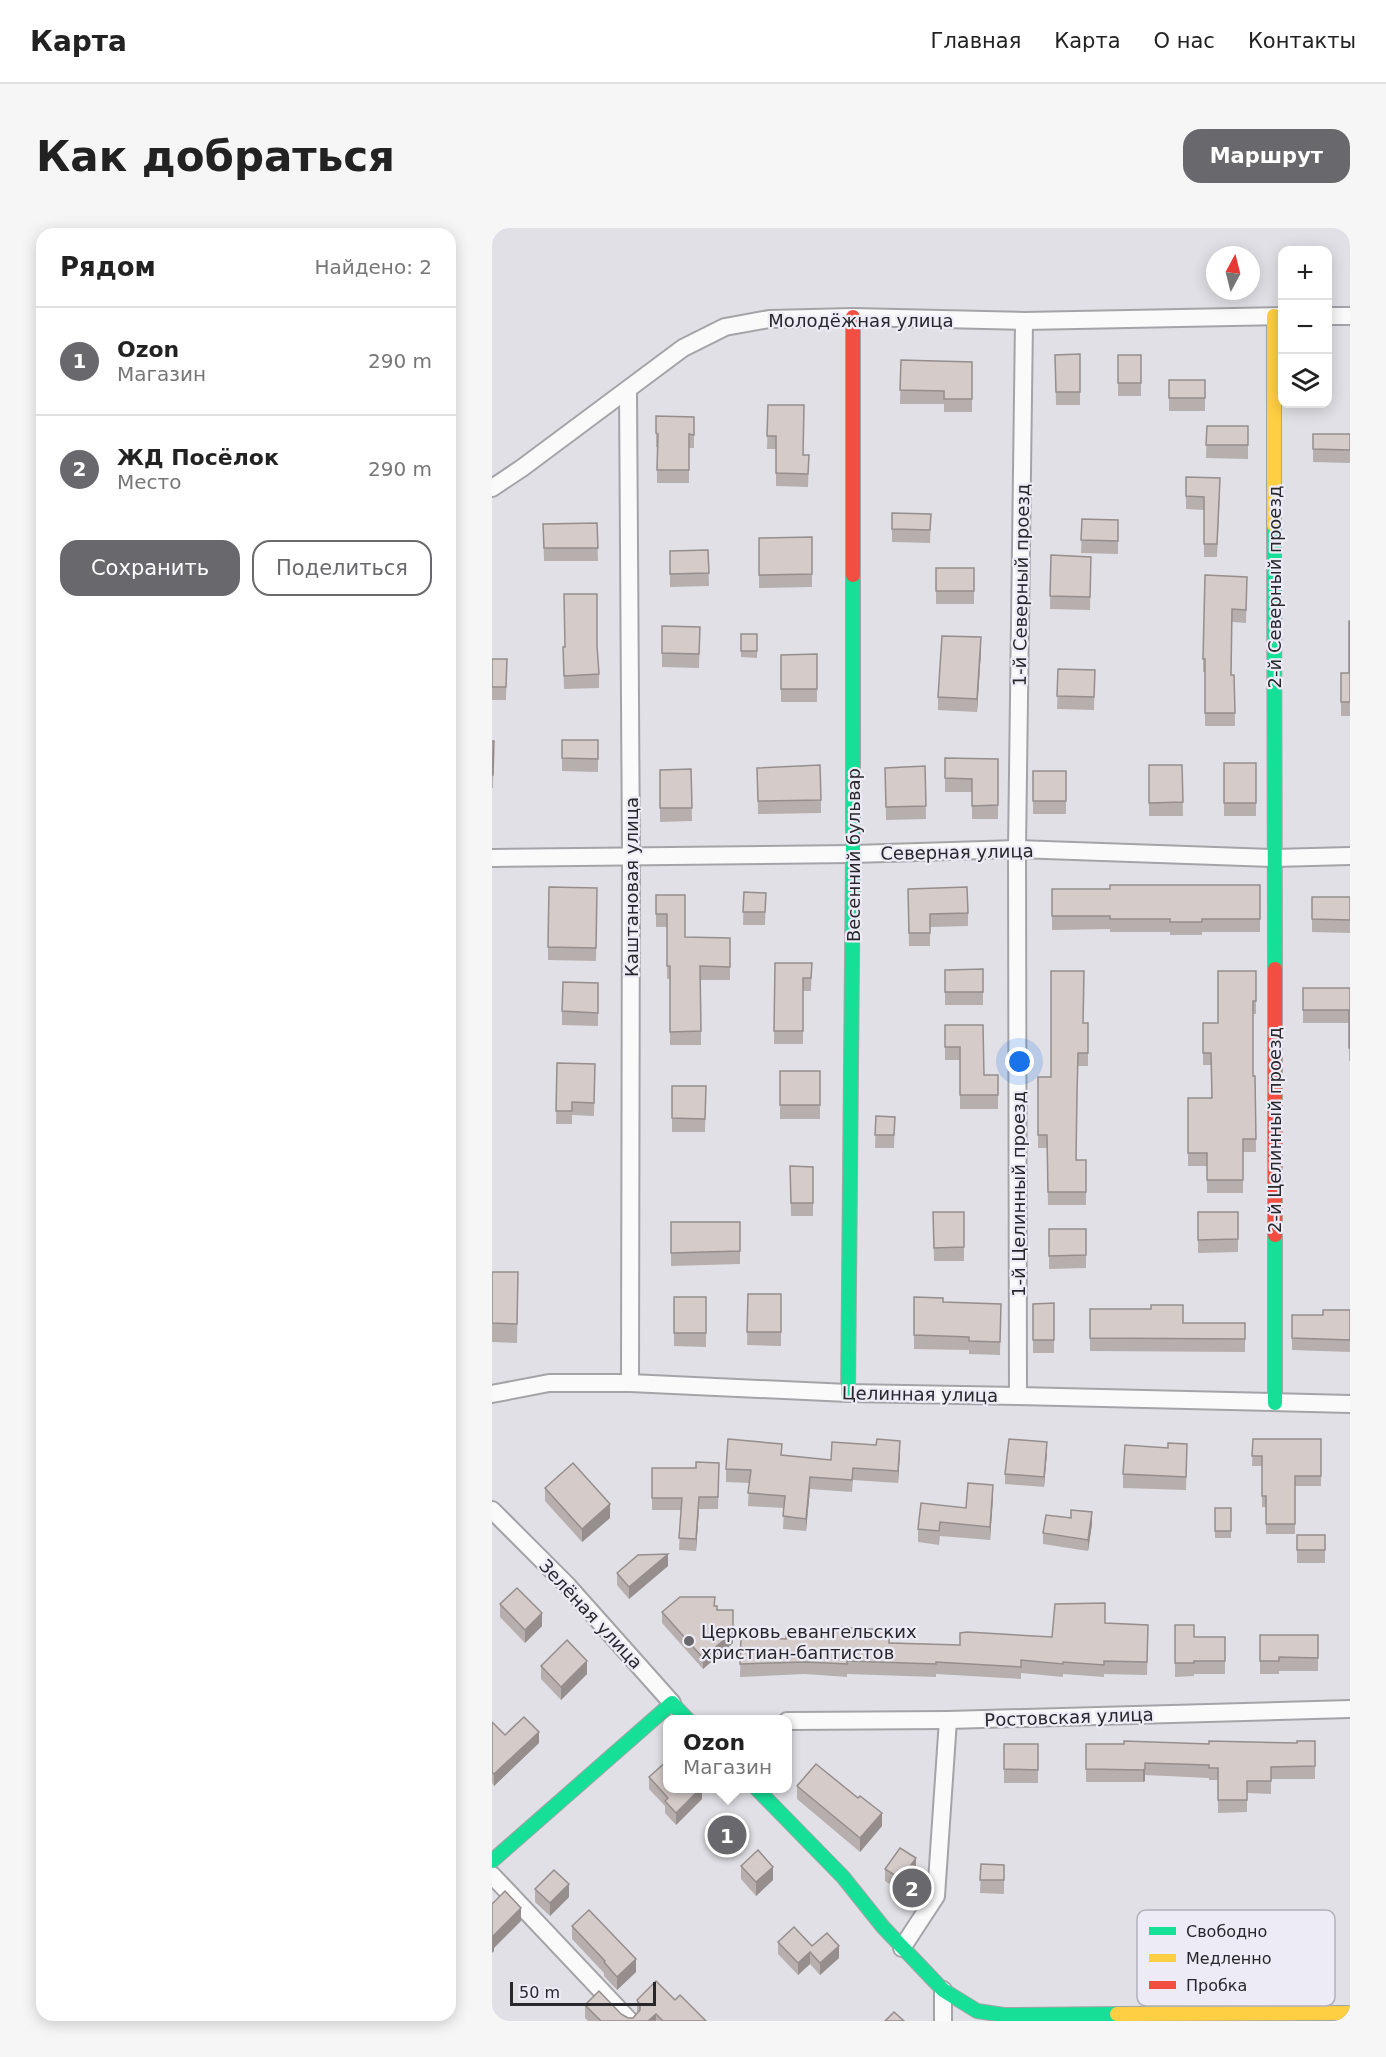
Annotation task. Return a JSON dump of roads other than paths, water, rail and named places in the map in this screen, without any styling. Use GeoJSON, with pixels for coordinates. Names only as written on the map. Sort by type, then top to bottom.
{"type":"FeatureCollection","features":[{"type":"Feature","properties":{"kind":"street","name":"Молодёжная улица"},"geometry":{"type":"LineString","coordinates":[[492,488],[683,348],[725,327],[769,319],[853,317],[1024,321],[1278,316]]}},
{"type":"Feature","properties":{"kind":"street","name":"2-й Северный проезд"},"geometry":{"type":"LineString","coordinates":[[1274,858],[1278,316]]}},
{"type":"Feature","properties":{"kind":"street"},"geometry":{"type":"LineString","coordinates":[[1332,316],[1350,316]]}},
{"type":"Feature","properties":{"kind":"street","name":"Весенний бульвар"},"geometry":{"type":"LineString","coordinates":[[848,1394],[853,854],[853,317]]}},
{"type":"Feature","properties":{"kind":"street","name":"1-й Северный проезд"},"geometry":{"type":"LineString","coordinates":[[1017,849],[1024,321]]}},
{"type":"Feature","properties":{"kind":"street","name":"Каштановая улица"},"geometry":{"type":"LineString","coordinates":[[628,390],[631,855],[630,1383]]}},
{"type":"Feature","properties":{"kind":"street","name":"Северная улица"},"geometry":{"type":"LineString","coordinates":[[492,858],[853,854],[1017,849],[1274,858],[1350,856]]}},
{"type":"Feature","properties":{"kind":"street","name":"1-й Целинный проезд"},"geometry":{"type":"LineString","coordinates":[[1017,849],[1018,1395]]}},
{"type":"Feature","properties":{"kind":"street","name":"2-й Целинный проезд"},"geometry":{"type":"LineString","coordinates":[[1274,858],[1275,1403]]}},
{"type":"Feature","properties":{"kind":"street","name":"Целинная улица"},"geometry":{"type":"LineString","coordinates":[[492,1394],[549,1383],[630,1383],[848,1394],[1018,1395],[1350,1404]]}},
{"type":"Feature","properties":{"kind":"street","name":"Зелёная улица"},"geometry":{"type":"LineString","coordinates":[[492,1510],[567,1585],[684,1715]]}},
{"type":"Feature","properties":{"kind":"street"},"geometry":{"type":"LineString","coordinates":[[492,1861],[672,1703]]}},
{"type":"Feature","properties":{"kind":"street","name":"Ростовская улица"},"geometry":{"type":"LineString","coordinates":[[792,1721],[948,1720],[1350,1709]]}},
{"type":"Feature","properties":{"kind":"street"},"geometry":{"type":"LineString","coordinates":[[902,1948],[936,1896],[948,1720]]}},
{"type":"Feature","properties":{"kind":"street"},"geometry":{"type":"LineString","coordinates":[[761,1793],[843,1877],[882,1927],[943,1990],[977,2011],[1004,2015],[1350,2013]]}},
{"type":"Feature","properties":{"kind":"street"},"geometry":{"type":"LineString","coordinates":[[492,1875],[630,2021]]}},
{"type":"Feature","properties":{"kind":"street"},"geometry":{"type":"LineString","coordinates":[[943,1990],[943,2021]]}},
{"type":"Feature","properties":{"kind":"place","name":"Церковь евангельских христиан-баптистов"},"geometry":{"type":"Point","coordinates":[689,1641]}},
{"type":"Feature","properties":{"kind":"place","name":"Ozon"},"geometry":{"type":"Point","coordinates":[727,1835]}},
{"type":"Feature","properties":{"kind":"place","name":"ЖД Посёлок"},"geometry":{"type":"Point","coordinates":[912,1888]}}]}
